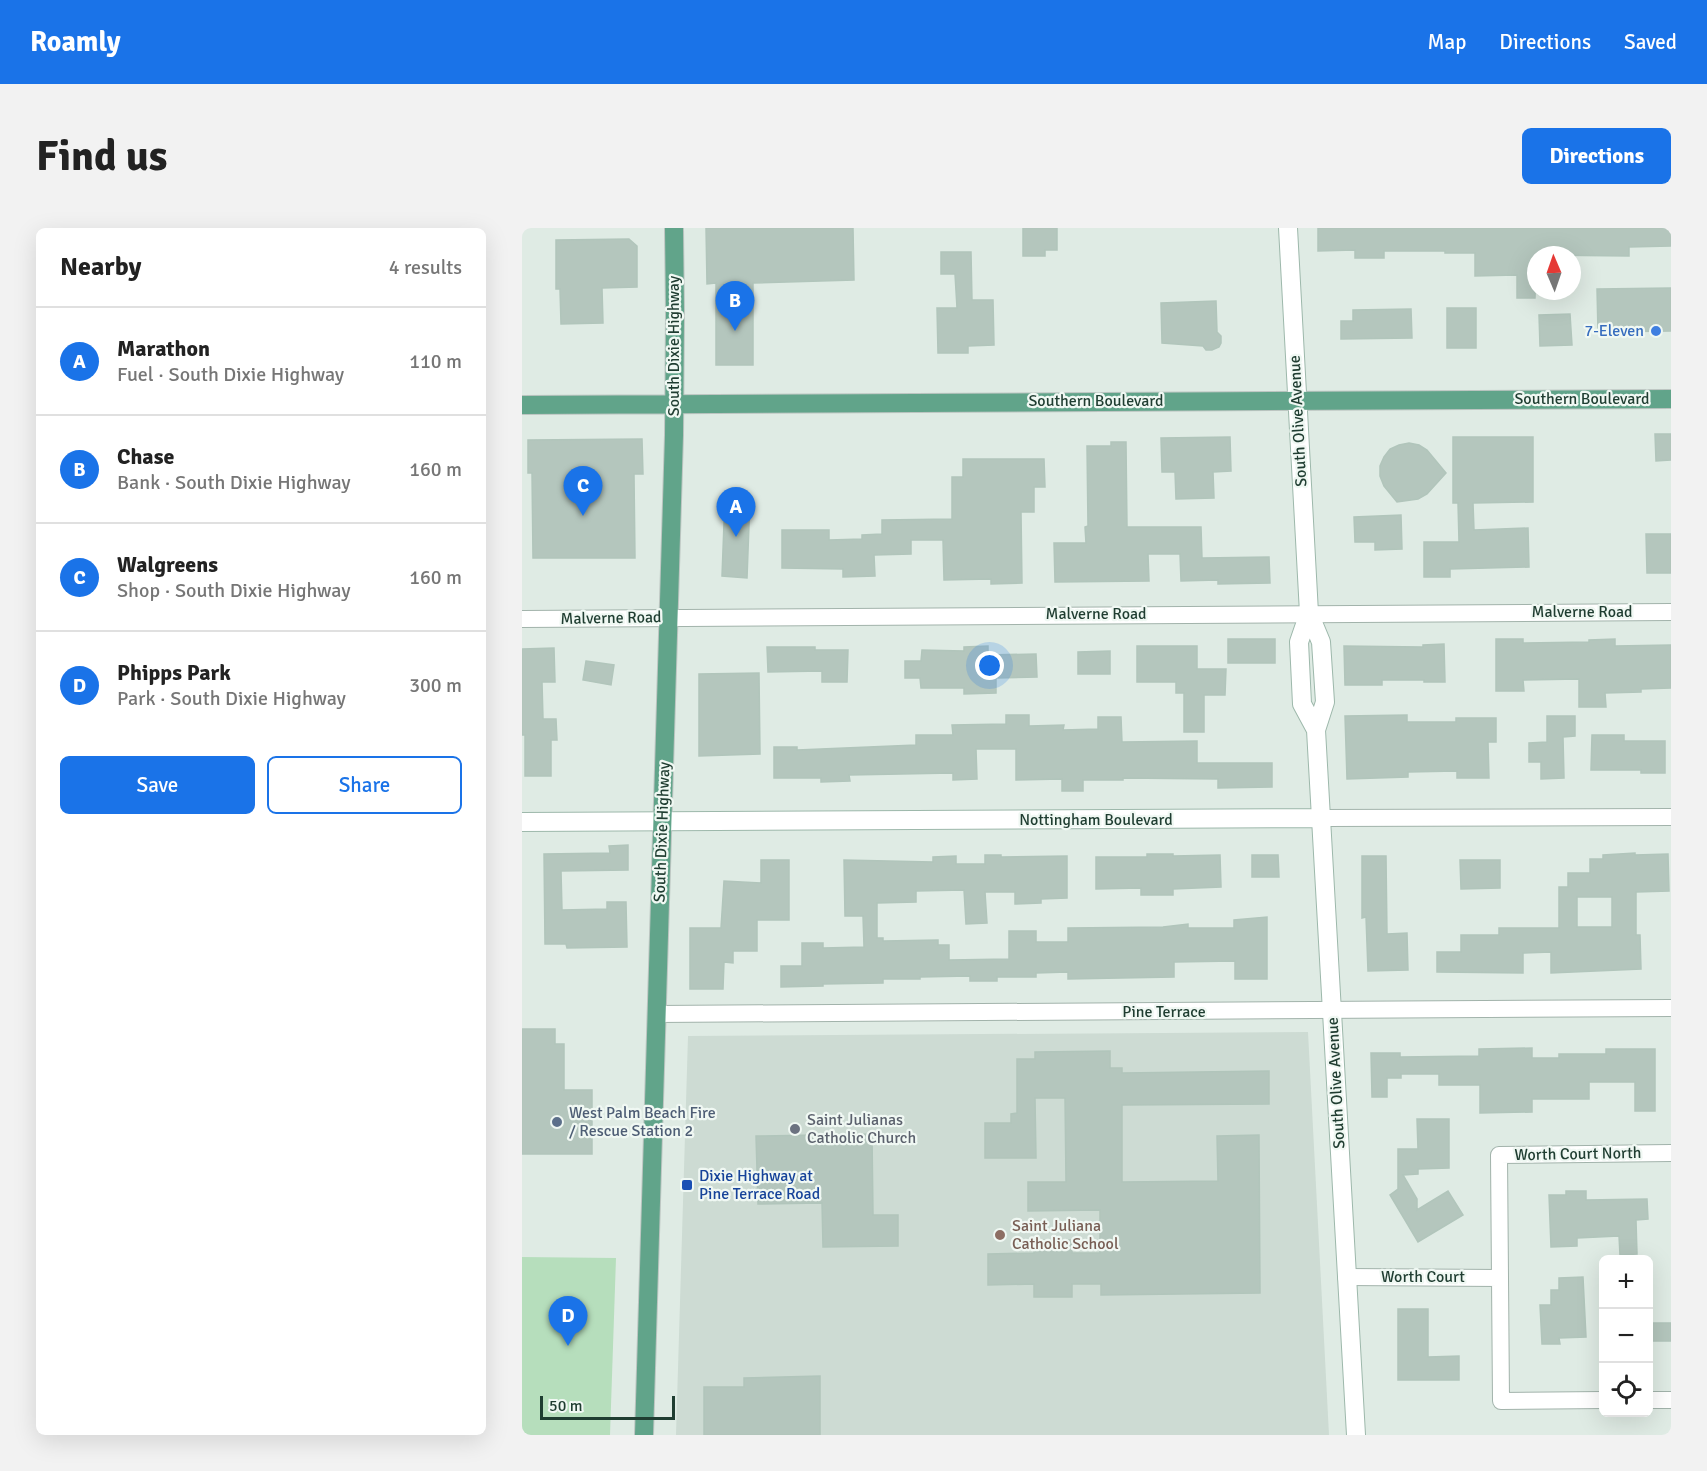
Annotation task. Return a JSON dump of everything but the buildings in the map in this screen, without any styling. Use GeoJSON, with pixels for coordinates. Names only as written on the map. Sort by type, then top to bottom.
{"type":"FeatureCollection","features":[{"type":"Feature","properties":{"kind":"main road","name":"South Dixie Highway"},"geometry":{"type":"LineString","coordinates":[[644,1435],[675,404],[674,228]]}},
{"type":"Feature","properties":{"kind":"main road","name":"Southern Boulevard"},"geometry":{"type":"LineString","coordinates":[[522,405],[1671,399]]}},
{"type":"Feature","properties":{"kind":"street","name":"South Olive Avenue"},"geometry":{"type":"LineString","coordinates":[[1288,228],[1309,613],[1299,642],[1302,704],[1316,730],[1356,1435]]}},
{"type":"Feature","properties":{"kind":"street"},"geometry":{"type":"LineString","coordinates":[[522,396],[545,405]]}},
{"type":"Feature","properties":{"kind":"street"},"geometry":{"type":"LineString","coordinates":[[522,411],[545,405]]}},
{"type":"Feature","properties":{"kind":"street","name":"Malverne Road"},"geometry":{"type":"LineString","coordinates":[[522,619],[1671,612]]}},
{"type":"Feature","properties":{"kind":"street","name":"Nottingham Boulevard"},"geometry":{"type":"LineString","coordinates":[[522,822],[1671,817]]}},
{"type":"Feature","properties":{"kind":"street","name":"Pine Terrace"},"geometry":{"type":"LineString","coordinates":[[657,1014],[1671,1008]]}},
{"type":"Feature","properties":{"kind":"street","name":"Worth Court North"},"geometry":{"type":"LineString","coordinates":[[1500,1278],[1499,1155],[1671,1153]]}},
{"type":"Feature","properties":{"kind":"street","name":"Worth Court"},"geometry":{"type":"LineString","coordinates":[[1346,1277],[1500,1278]]}},
{"type":"Feature","properties":{"kind":"street"},"geometry":{"type":"LineString","coordinates":[[1500,1278],[1501,1401],[1599,1400]]}},
{"type":"Feature","properties":{"kind":"street"},"geometry":{"type":"LineString","coordinates":[[1653,1400],[1671,1400]]}},
{"type":"Feature","properties":{"kind":"shaded area","name":"Saint Juliana Catholic School"},"geometry":{"type":"Polygon","coordinates":[[[1308,1032],[1329,1435],[676,1435],[688,1036],[1308,1032]]]}},
{"type":"Feature","properties":{"kind":"green space"},"geometry":{"type":"Polygon","coordinates":[[[522,1257],[616,1258],[610,1435],[522,1435],[522,1257]]]}},
{"type":"Feature","properties":{"kind":"place","name":"Chase"},"geometry":{"type":"Point","coordinates":[735,331]}},
{"type":"Feature","properties":{"kind":"place","name":"7-Eleven"},"geometry":{"type":"Point","coordinates":[1656,331]}},
{"type":"Feature","properties":{"kind":"place","name":"Walgreens"},"geometry":{"type":"Point","coordinates":[583,516]}},
{"type":"Feature","properties":{"kind":"place","name":"Marathon"},"geometry":{"type":"Point","coordinates":[736,537]}},
{"type":"Feature","properties":{"kind":"place","name":"West Palm Beach Fire / Rescue Station 2"},"geometry":{"type":"Point","coordinates":[557,1122]}},
{"type":"Feature","properties":{"kind":"place","name":"Saint Julianas Catholic Church"},"geometry":{"type":"Point","coordinates":[795,1129]}},
{"type":"Feature","properties":{"kind":"place","name":"Dixie Highway at Pine Terrace Road"},"geometry":{"type":"Point","coordinates":[687,1185]}},
{"type":"Feature","properties":{"kind":"place","name":"Saint Juliana Catholic School"},"geometry":{"type":"Point","coordinates":[1000,1235]}},
{"type":"Feature","properties":{"kind":"place","name":"Phipps Park"},"geometry":{"type":"Point","coordinates":[568,1346]}}]}
